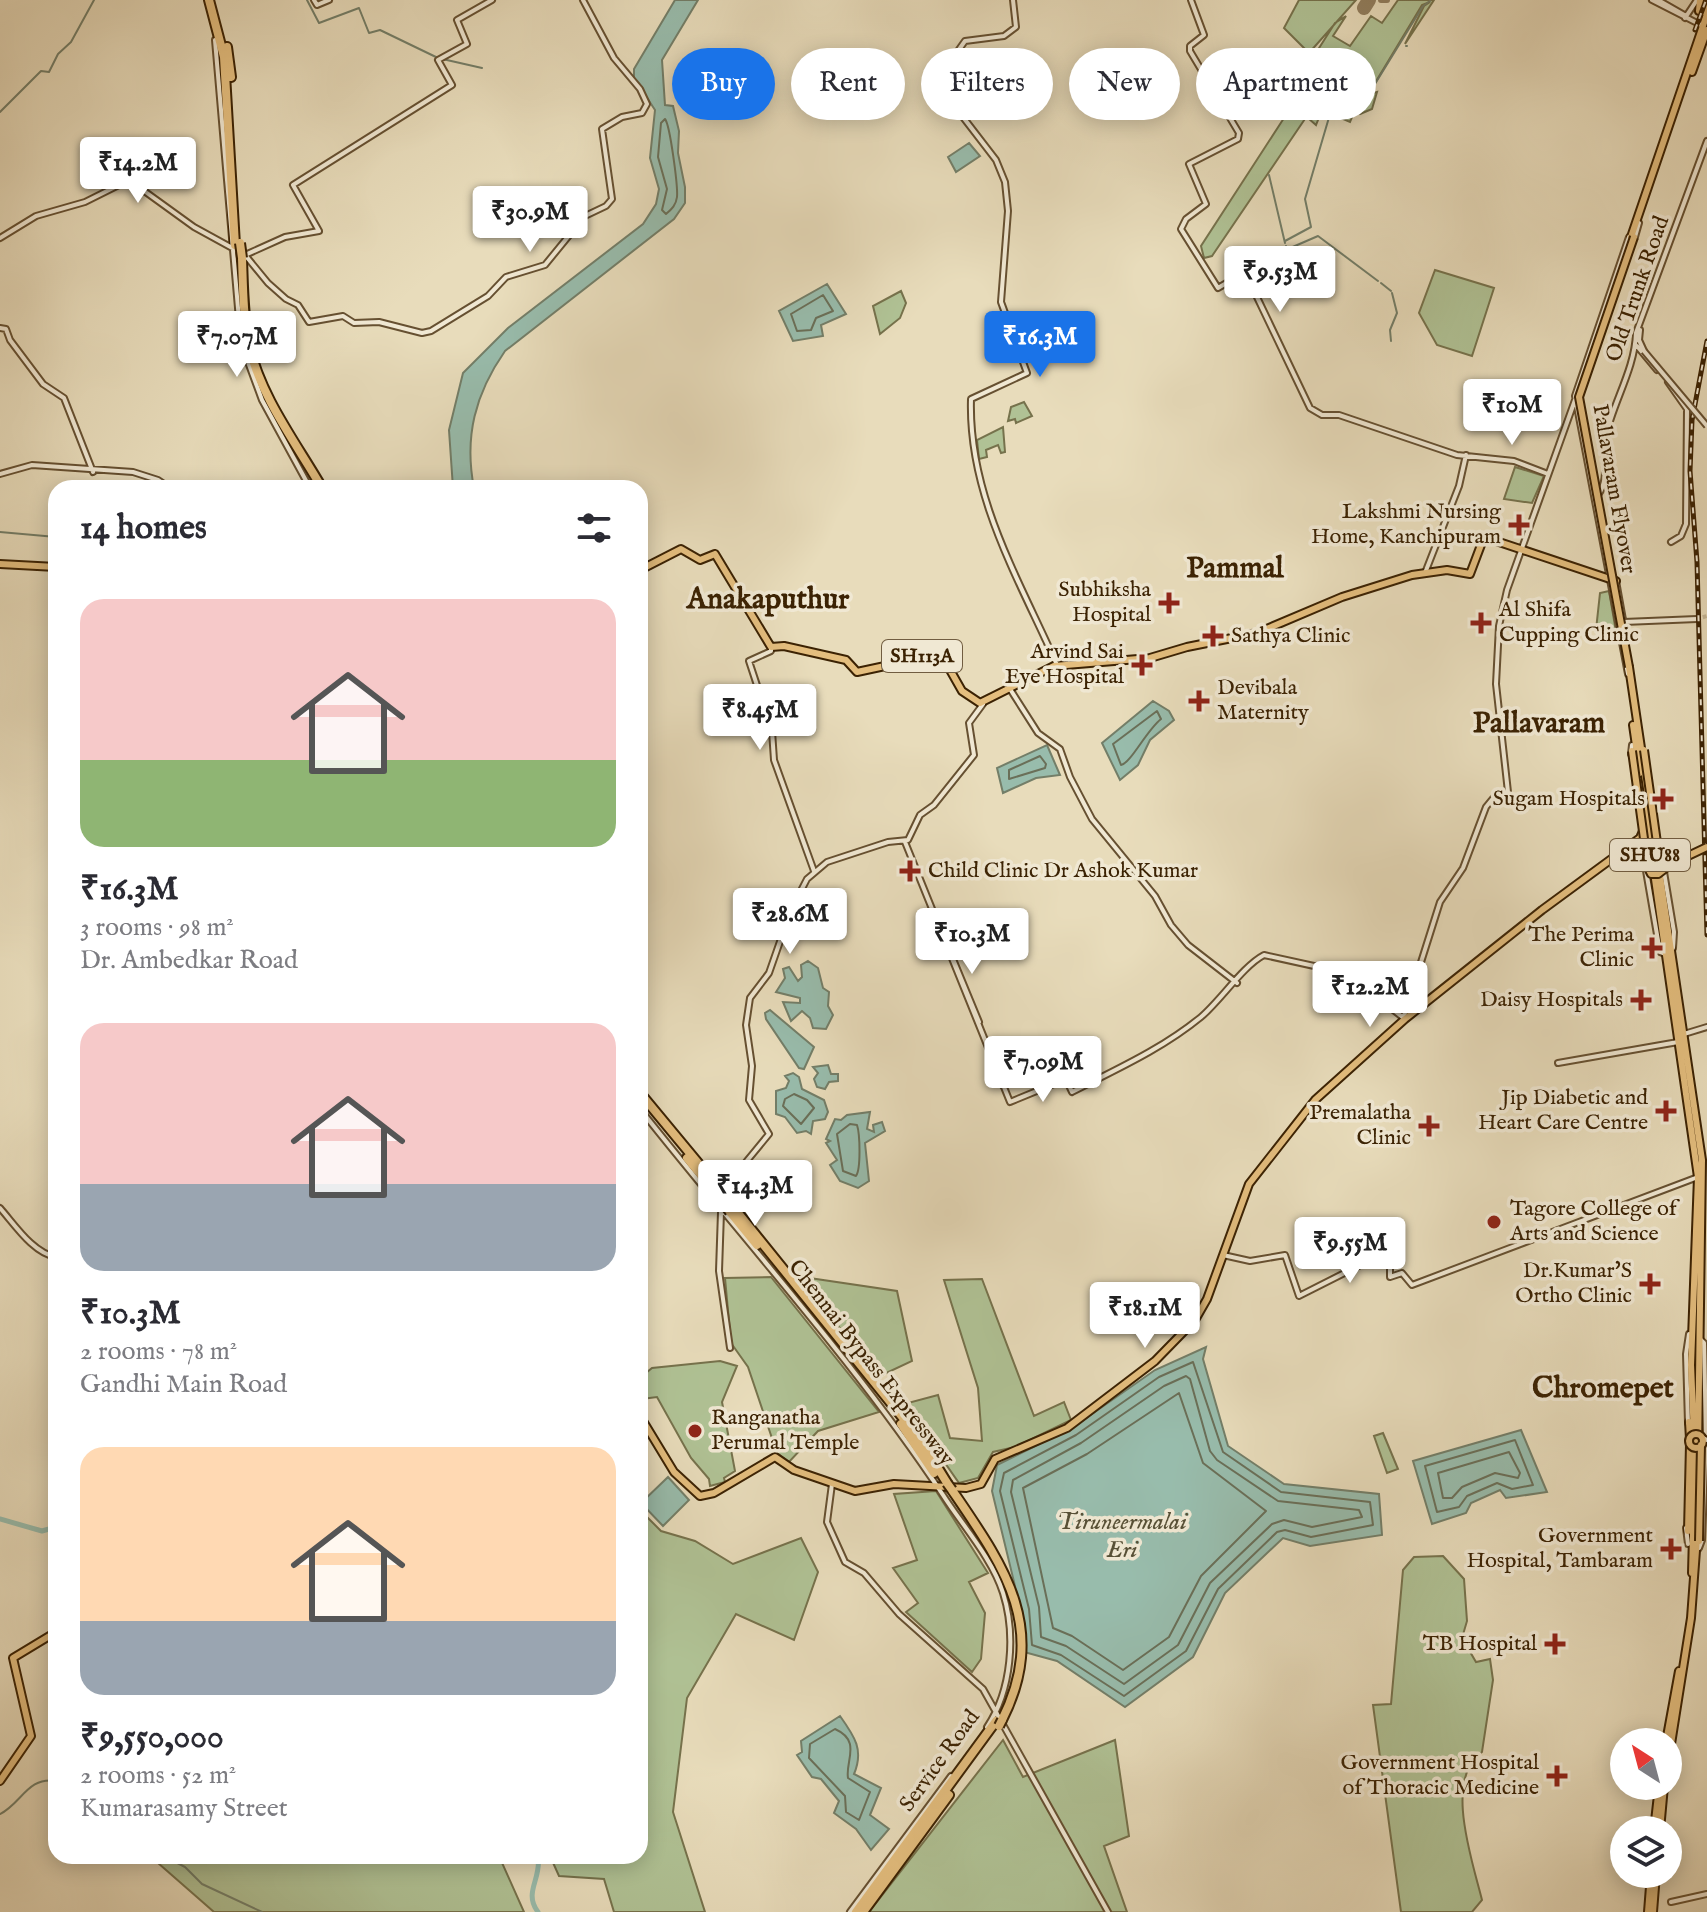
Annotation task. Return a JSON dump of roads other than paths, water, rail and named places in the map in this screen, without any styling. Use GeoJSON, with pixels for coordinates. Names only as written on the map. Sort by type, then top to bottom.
{"type":"FeatureCollection","features":[{"type":"Feature","properties":{"kind":"highway"},"geometry":{"type":"LineString","coordinates":[[209,0],[224,57],[236,246],[241,257],[241,332],[250,366],[312,480]]}},
{"type":"Feature","properties":{"kind":"highway","name":"Chennai Bypass Expressway"},"geometry":{"type":"LineString","coordinates":[[648,1103],[729,1210],[920,1439],[945,1487],[1000,1562],[1018,1607],[1021,1659],[1015,1689],[863,1912]]}},
{"type":"Feature","properties":{"kind":"highway","name":"Chennai Bypass Expressway"},"geometry":{"type":"LineString","coordinates":[[648,1110],[724,1200]]}},
{"type":"Feature","properties":{"kind":"highway","name":"Chennai Bypass Expressway"},"geometry":{"type":"LineString","coordinates":[[856,1912],[998,1718]]}},
{"type":"Feature","properties":{"kind":"main road"},"geometry":{"type":"LineString","coordinates":[[1698,0],[1699,11],[1703,12],[1707,6]]}},
{"type":"Feature","properties":{"kind":"main road"},"geometry":{"type":"LineString","coordinates":[[1678,102],[1676,98],[1704,28],[1707,6]]}},
{"type":"Feature","properties":{"kind":"main road","name":"SHU88"},"geometry":{"type":"LineString","coordinates":[[1633,235],[1707,14]]}},
{"type":"Feature","properties":{"kind":"main road","name":"SHU88"},"geometry":{"type":"LineString","coordinates":[[1639,223],[1704,28]]}},
{"type":"Feature","properties":{"kind":"main road","name":"Pallavaram Flyover"},"geometry":{"type":"LineString","coordinates":[[1628,670],[1578,401],[1582,374],[1639,223]]}},
{"type":"Feature","properties":{"kind":"main road"},"geometry":{"type":"LineString","coordinates":[[1058,666],[1142,660],[1257,633],[1358,591],[1425,573],[1447,570],[1470,574],[1484,537],[1612,580]]}},
{"type":"Feature","properties":{"kind":"main road"},"geometry":{"type":"LineString","coordinates":[[648,566],[681,549],[700,560],[715,554],[771,647]]}},
{"type":"Feature","properties":{"kind":"main road"},"geometry":{"type":"LineString","coordinates":[[0,564],[48,567]]}},
{"type":"Feature","properties":{"kind":"main road","name":"SH113A"},"geometry":{"type":"LineString","coordinates":[[771,647],[784,646],[846,660],[857,672],[941,654],[962,691],[973,702],[984,702],[1046,669],[1058,666]]}},
{"type":"Feature","properties":{"kind":"main road","name":"SHU88"},"geometry":{"type":"LineString","coordinates":[[1628,670],[1638,745],[1650,799],[1648,835]]}},
{"type":"Feature","properties":{"kind":"main road","name":"SHU88"},"geometry":{"type":"LineString","coordinates":[[1628,670],[1646,824],[1684,1034],[1703,1189],[1696,1337],[1701,1473],[1687,1622],[1668,1728]]}},
{"type":"Feature","properties":{"kind":"main road"},"geometry":{"type":"LineString","coordinates":[[973,702],[976,710]]}},
{"type":"Feature","properties":{"kind":"main road"},"geometry":{"type":"LineString","coordinates":[[1638,745],[1661,867],[1669,948]]}},
{"type":"Feature","properties":{"kind":"main road"},"geometry":{"type":"LineString","coordinates":[[1638,745],[1649,870],[1661,943],[1669,948]]}},
{"type":"Feature","properties":{"kind":"main road"},"geometry":{"type":"LineString","coordinates":[[648,1430],[679,1478],[700,1496],[714,1493],[775,1457],[794,1470],[855,1491],[894,1484],[975,1485],[994,1456],[1026,1446],[1075,1421],[1155,1361],[1195,1320],[1216,1276],[1249,1184],[1292,1128],[1349,1067],[1404,1017],[1607,862],[1648,835]]}},
{"type":"Feature","properties":{"kind":"main road"},"geometry":{"type":"LineString","coordinates":[[1649,870],[1655,875],[1661,867],[1707,846]]}},
{"type":"Feature","properties":{"kind":"main road"},"geometry":{"type":"LineString","coordinates":[[1649,870],[1653,862],[1661,867]]}},
{"type":"Feature","properties":{"kind":"main road","name":"SHU88"},"geometry":{"type":"LineString","coordinates":[[1669,948],[1678,1042],[1698,1177],[1692,1610],[1673,1728]]}},
{"type":"Feature","properties":{"kind":"main road"},"geometry":{"type":"LineString","coordinates":[[1694,1546],[1689,1344],[1696,1337]]}},
{"type":"Feature","properties":{"kind":"main road"},"geometry":{"type":"LineString","coordinates":[[1694,1546],[1703,1441],[1696,1337]]}},
{"type":"Feature","properties":{"kind":"main road"},"geometry":{"type":"LineString","coordinates":[[1690,1441],[1694,1435],[1703,1441]]}},
{"type":"Feature","properties":{"kind":"main road"},"geometry":{"type":"LineString","coordinates":[[1690,1441],[1694,1448],[1703,1441]]}},
{"type":"Feature","properties":{"kind":"main road"},"geometry":{"type":"LineString","coordinates":[[0,1781],[31,1736],[13,1658],[48,1637]]}},
{"type":"Feature","properties":{"kind":"main road"},"geometry":{"type":"LineString","coordinates":[[1650,1912],[1653,1888]]}},
{"type":"Feature","properties":{"kind":"street"},"geometry":{"type":"LineString","coordinates":[[314,0],[317,5],[329,0]]}},
{"type":"Feature","properties":{"kind":"street"},"geometry":{"type":"LineString","coordinates":[[492,0],[482,2],[457,20],[467,44],[438,60],[452,85],[293,185],[319,231],[285,237],[241,257],[286,299],[298,305],[312,323],[343,316],[354,323],[383,322],[422,333],[443,326],[466,307],[488,296],[506,277],[545,265],[585,216],[606,206],[612,199],[603,128],[622,117],[642,113],[647,107],[640,89],[618,65],[583,0]]}},
{"type":"Feature","properties":{"kind":"street"},"geometry":{"type":"LineString","coordinates":[[1013,0],[1016,27],[1004,36],[965,41],[936,84],[996,160],[1005,182],[1008,211],[1001,302],[1027,373],[971,399],[977,462],[1005,557],[1058,666]]}},
{"type":"Feature","properties":{"kind":"street"},"geometry":{"type":"LineString","coordinates":[[1191,0],[1204,35],[1190,46],[1190,51],[1239,133],[1238,139],[1189,164],[1206,204],[1186,219],[1181,229],[1218,288],[1245,272],[1310,408],[1319,414],[1339,415],[1457,455],[1514,461],[1548,474]]}},
{"type":"Feature","properties":{"kind":"street"},"geometry":{"type":"LineString","coordinates":[[1685,18],[1698,0]]}},
{"type":"Feature","properties":{"kind":"street"},"geometry":{"type":"LineString","coordinates":[[1656,2],[1704,28]]}},
{"type":"Feature","properties":{"kind":"street","name":"Old Trunk Road"},"geometry":{"type":"LineString","coordinates":[[1598,495],[1604,486],[1605,439],[1647,308],[1707,141]]}},
{"type":"Feature","properties":{"kind":"street"},"geometry":{"type":"LineString","coordinates":[[0,238],[36,216],[85,202],[129,180],[236,246],[237,318],[248,368],[311,480]]}},
{"type":"Feature","properties":{"kind":"street"},"geometry":{"type":"LineString","coordinates":[[1628,670],[1582,400],[1585,377],[1639,223]]}},
{"type":"Feature","properties":{"kind":"street"},"geometry":{"type":"LineString","coordinates":[[905,842],[1010,1102],[1066,1079],[1072,1092],[1137,1061],[1199,1018],[1264,955],[1346,973],[1404,1017],[1440,902],[1463,868],[1486,807],[1495,796],[1508,792],[1496,684],[1499,626],[1521,550],[1575,400],[1578,379],[1633,235]]}},
{"type":"Feature","properties":{"kind":"street"},"geometry":{"type":"LineString","coordinates":[[1647,308],[1639,340],[1644,351],[1707,426]]}},
{"type":"Feature","properties":{"kind":"street"},"geometry":{"type":"LineString","coordinates":[[0,328],[6,329],[10,340],[43,384],[64,398],[93,472]]}},
{"type":"Feature","properties":{"kind":"street"},"geometry":{"type":"LineString","coordinates":[[1636,345],[1687,409],[1686,524],[1681,536],[1671,542]]}},
{"type":"Feature","properties":{"kind":"street"},"geometry":{"type":"LineString","coordinates":[[1575,400],[1582,400]]}},
{"type":"Feature","properties":{"kind":"street"},"geometry":{"type":"LineString","coordinates":[[1575,400],[1591,496],[1624,622],[1638,729]]}},
{"type":"Feature","properties":{"kind":"street"},"geometry":{"type":"LineString","coordinates":[[1425,573],[1459,486],[1467,454]]}},
{"type":"Feature","properties":{"kind":"street"},"geometry":{"type":"LineString","coordinates":[[1457,455],[1464,462]]}},
{"type":"Feature","properties":{"kind":"street"},"geometry":{"type":"LineString","coordinates":[[0,474],[32,465],[93,472],[140,473],[154,480]]}},
{"type":"Feature","properties":{"kind":"street"},"geometry":{"type":"LineString","coordinates":[[1591,496],[1598,495]]}},
{"type":"Feature","properties":{"kind":"street"},"geometry":{"type":"LineString","coordinates":[[1624,622],[1697,619]]}},
{"type":"Feature","properties":{"kind":"street"},"geometry":{"type":"LineString","coordinates":[[771,647],[771,651],[749,661],[772,729],[774,760],[814,871]]}},
{"type":"Feature","properties":{"kind":"street"},"geometry":{"type":"LineString","coordinates":[[1010,689],[1038,733],[1060,749],[1070,777],[1092,819],[1155,896],[1171,925],[1188,945],[1237,983]]}},
{"type":"Feature","properties":{"kind":"street"},"geometry":{"type":"LineString","coordinates":[[730,1348],[720,1274],[729,1198],[752,1185],[746,1162],[769,1134],[749,1100],[752,1066],[746,1025],[750,998],[769,973],[791,910],[814,871],[827,862],[888,842],[905,842],[911,837],[920,815],[934,805],[974,755],[969,723],[984,702]]}},
{"type":"Feature","properties":{"kind":"street"},"geometry":{"type":"LineString","coordinates":[[1638,745],[1660,952],[1669,948]]}},
{"type":"Feature","properties":{"kind":"street"},"geometry":{"type":"LineString","coordinates":[[1648,835],[1661,867]]}},
{"type":"Feature","properties":{"kind":"street"},"geometry":{"type":"LineString","coordinates":[[1684,1034],[1707,1027]]}},
{"type":"Feature","properties":{"kind":"street"},"geometry":{"type":"LineString","coordinates":[[1558,1063],[1678,1042]]}},
{"type":"Feature","properties":{"kind":"street"},"geometry":{"type":"LineString","coordinates":[[648,1118],[771,1261]]}},
{"type":"Feature","properties":{"kind":"street"},"geometry":{"type":"LineString","coordinates":[[1223,1255],[1250,1261],[1285,1255],[1299,1296],[1390,1250],[1390,1277],[1402,1273],[1412,1285],[1698,1177]]}},
{"type":"Feature","properties":{"kind":"street"},"geometry":{"type":"LineString","coordinates":[[0,1208],[48,1256]]}},
{"type":"Feature","properties":{"kind":"street"},"geometry":{"type":"LineString","coordinates":[[832,1484],[827,1522],[846,1563],[864,1573],[899,1614],[983,1689],[1108,1912]]}},
{"type":"Feature","properties":{"kind":"street","name":"Service Road"},"geometry":{"type":"LineString","coordinates":[[850,1912],[983,1733],[998,1718],[1010,1659],[1010,1623],[1002,1590],[945,1487]]}},
{"type":"Feature","properties":{"kind":"street"},"geometry":{"type":"LineString","coordinates":[[1668,1902],[1707,1894]]}},
{"type":"Feature","properties":{"kind":"water"},"geometry":{"type":"Polygon","coordinates":[[[675,0],[698,0],[662,60],[665,105],[672,106],[672,120],[676,120],[679,131],[678,153],[685,203],[674,219],[505,351],[486,383],[474,416],[470,451],[473,480],[452,480],[449,430],[463,373],[508,328],[643,224],[656,204],[659,189],[650,158],[655,110],[634,78],[634,69],[675,0]]]}},
{"type":"Feature","properties":{"kind":"water"},"geometry":{"type":"Polygon","coordinates":[[[969,143],[980,156],[956,172],[948,157],[969,143]]]}},
{"type":"Feature","properties":{"kind":"water"},"geometry":{"type":"Polygon","coordinates":[[[827,284],[846,314],[821,325],[823,336],[793,341],[779,311],[827,284]]]}},
{"type":"Feature","properties":{"kind":"water"},"geometry":{"type":"Polygon","coordinates":[[[1153,701],[1169,711],[1174,720],[1150,740],[1138,765],[1120,780],[1102,743],[1153,701]]]}},
{"type":"Feature","properties":{"kind":"water"},"geometry":{"type":"Polygon","coordinates":[[[1047,745],[1060,775],[1036,778],[1003,793],[997,768],[1047,745]]]}},
{"type":"Feature","properties":{"kind":"water"},"geometry":{"type":"Polygon","coordinates":[[[808,961],[818,968],[823,988],[829,992],[828,1006],[833,1015],[826,1029],[813,1028],[810,1018],[802,1011],[791,1021],[783,1002],[800,1003],[800,998],[776,992],[785,978],[783,969],[789,967],[798,981],[802,977],[801,965],[808,961]]]}},
{"type":"Feature","properties":{"kind":"water"},"geometry":{"type":"Polygon","coordinates":[[[770,1010],[814,1047],[804,1069],[799,1068],[766,1019],[765,1013],[770,1010]]]}},
{"type":"Feature","properties":{"kind":"water"},"geometry":{"type":"Polygon","coordinates":[[[828,1065],[831,1074],[838,1074],[838,1081],[829,1082],[825,1089],[817,1087],[814,1079],[818,1073],[813,1067],[828,1065]]]}},
{"type":"Feature","properties":{"kind":"water"},"geometry":{"type":"Polygon","coordinates":[[[793,1073],[799,1077],[802,1089],[824,1100],[828,1112],[825,1119],[813,1121],[811,1134],[806,1131],[797,1133],[785,1117],[776,1114],[776,1091],[786,1088],[789,1081],[785,1076],[793,1073]]]}},
{"type":"Feature","properties":{"kind":"water"},"geometry":{"type":"Polygon","coordinates":[[[870,1112],[867,1129],[874,1132],[873,1125],[882,1122],[885,1131],[865,1143],[869,1181],[858,1188],[840,1181],[830,1165],[837,1160],[826,1143],[830,1141],[826,1139],[835,1119],[870,1112]]]}},
{"type":"Feature","properties":{"kind":"water","name":"Tiruneermalai Eri"},"geometry":{"type":"Polygon","coordinates":[[[1206,1347],[1203,1359],[1228,1446],[1284,1484],[1379,1494],[1382,1535],[1310,1546],[1283,1538],[1225,1593],[1193,1657],[1125,1707],[1057,1661],[1024,1652],[1021,1611],[992,1491],[997,1465],[1072,1428],[1155,1370],[1206,1347]]]}},
{"type":"Feature","properties":{"kind":"water"},"geometry":{"type":"Polygon","coordinates":[[[1521,1430],[1547,1492],[1506,1498],[1500,1490],[1471,1503],[1466,1513],[1432,1524],[1413,1461],[1521,1430]]]}},
{"type":"Feature","properties":{"kind":"water"},"geometry":{"type":"Polygon","coordinates":[[[668,1477],[689,1500],[663,1526],[648,1510],[648,1496],[668,1477]]]}},
{"type":"Feature","properties":{"kind":"water"},"geometry":{"type":"Polygon","coordinates":[[[840,1716],[858,1751],[854,1774],[881,1788],[870,1815],[889,1829],[871,1850],[856,1829],[834,1813],[839,1801],[821,1779],[812,1777],[797,1755],[802,1752],[801,1741],[840,1716]]]}},
{"type":"Feature","properties":{"kind":"waterway"},"geometry":{"type":"LineString","coordinates":[[0,112],[41,71],[49,72],[58,54],[71,42],[94,0]]}},
{"type":"Feature","properties":{"kind":"waterway"},"geometry":{"type":"LineString","coordinates":[[307,0],[319,23],[359,8],[369,33],[380,30],[438,58],[482,68]]}},
{"type":"Feature","properties":{"kind":"waterway"},"geometry":{"type":"LineString","coordinates":[[1376,82],[1423,6],[1430,1]]}},
{"type":"Feature","properties":{"kind":"waterway"},"geometry":{"type":"LineString","coordinates":[[1285,241],[1311,227],[1305,199],[1328,120]]}},
{"type":"Feature","properties":{"kind":"waterway"},"geometry":{"type":"LineString","coordinates":[[1269,175],[1285,243]]}},
{"type":"Feature","properties":{"kind":"waterway"},"geometry":{"type":"LineString","coordinates":[[1286,246],[1288,249],[1318,236],[1378,281]]}},
{"type":"Feature","properties":{"kind":"waterway"},"geometry":{"type":"LineString","coordinates":[[1381,283],[1391,291]]}},
{"type":"Feature","properties":{"kind":"waterway"},"geometry":{"type":"LineString","coordinates":[[1391,341],[1390,330],[1397,313],[1392,293]]}},
{"type":"Feature","properties":{"kind":"waterway"},"geometry":{"type":"LineString","coordinates":[[0,532],[48,536]]}},
{"type":"Feature","properties":{"kind":"waterway"},"geometry":{"type":"LineString","coordinates":[[0,1519],[42,1531],[48,1529]]}},
{"type":"Feature","properties":{"kind":"waterway"},"geometry":{"type":"LineString","coordinates":[[0,1814],[32,1787],[48,1781]]}},
{"type":"Feature","properties":{"kind":"waterway"},"geometry":{"type":"LineString","coordinates":[[179,1864],[202,1884],[262,1912]]}},
{"type":"Feature","properties":{"kind":"waterway"},"geometry":{"type":"LineString","coordinates":[[538,1912],[532,1892],[539,1864]]}},
{"type":"Feature","properties":{"kind":"tunnel"},"geometry":{"type":"LineString","coordinates":[[1697,619],[1707,616]]}},
{"type":"Feature","properties":{"kind":"railway"},"geometry":{"type":"LineString","coordinates":[[1695,30],[1706,0]]}},
{"type":"Feature","properties":{"kind":"railway"},"geometry":{"type":"LineString","coordinates":[[1707,341],[1692,420],[1690,471],[1697,562],[1707,935]]}},
{"type":"Feature","properties":{"kind":"place","name":"Lakshmi Nursing Home, Kanchipuram"},"geometry":{"type":"Point","coordinates":[1519,525]}},
{"type":"Feature","properties":{"kind":"place","name":"Subhiksha Hospital"},"geometry":{"type":"Point","coordinates":[1169,603]}},
{"type":"Feature","properties":{"kind":"place","name":"Al Shifa Cupping Clinic"},"geometry":{"type":"Point","coordinates":[1481,623]}},
{"type":"Feature","properties":{"kind":"place","name":"Sathya Clinic"},"geometry":{"type":"Point","coordinates":[1213,636]}},
{"type":"Feature","properties":{"kind":"place","name":"Arvind Sai Eye Hospital"},"geometry":{"type":"Point","coordinates":[1142,665]}},
{"type":"Feature","properties":{"kind":"place","name":"Devibala Maternity"},"geometry":{"type":"Point","coordinates":[1199,701]}},
{"type":"Feature","properties":{"kind":"place","name":"Sugam Hospitals"},"geometry":{"type":"Point","coordinates":[1663,799]}},
{"type":"Feature","properties":{"kind":"place","name":"Child Clinic Dr Ashok Kumar"},"geometry":{"type":"Point","coordinates":[910,871]}},
{"type":"Feature","properties":{"kind":"place","name":"The Perima Clinic"},"geometry":{"type":"Point","coordinates":[1652,948]}},
{"type":"Feature","properties":{"kind":"place","name":"Daisy Hospitals"},"geometry":{"type":"Point","coordinates":[1641,1000]}},
{"type":"Feature","properties":{"kind":"place","name":"Jip Diabetic and Heart Care Centre"},"geometry":{"type":"Point","coordinates":[1666,1111]}},
{"type":"Feature","properties":{"kind":"place","name":"Premalatha Clinic"},"geometry":{"type":"Point","coordinates":[1429,1126]}},
{"type":"Feature","properties":{"kind":"place","name":"Tagore College of Arts and Science"},"geometry":{"type":"Point","coordinates":[1494,1222]}},
{"type":"Feature","properties":{"kind":"place","name":"Dr.Kumar'S Ortho Clinic"},"geometry":{"type":"Point","coordinates":[1650,1284]}},
{"type":"Feature","properties":{"kind":"place","name":"Ranganatha Perumal Temple"},"geometry":{"type":"Point","coordinates":[695,1431]}},
{"type":"Feature","properties":{"kind":"place","name":"Government Hospital, Tambaram"},"geometry":{"type":"Point","coordinates":[1671,1549]}},
{"type":"Feature","properties":{"kind":"place","name":"TB Hospital"},"geometry":{"type":"Point","coordinates":[1555,1644]}},
{"type":"Feature","properties":{"kind":"place","name":"Government Hospital of Thoracic Medicine"},"geometry":{"type":"Point","coordinates":[1557,1776]}},
{"type":"Feature","properties":{"kind":"district","name":"Pammal"},"geometry":{"type":"Point","coordinates":[1235,569]}},
{"type":"Feature","properties":{"kind":"district","name":"Anakaputhur"},"geometry":{"type":"Point","coordinates":[768,600]}},
{"type":"Feature","properties":{"kind":"district","name":"Pallavaram"},"geometry":{"type":"Point","coordinates":[1539,724]}},
{"type":"Feature","properties":{"kind":"district","name":"Chromepet"},"geometry":{"type":"Point","coordinates":[1603,1389]}}]}
